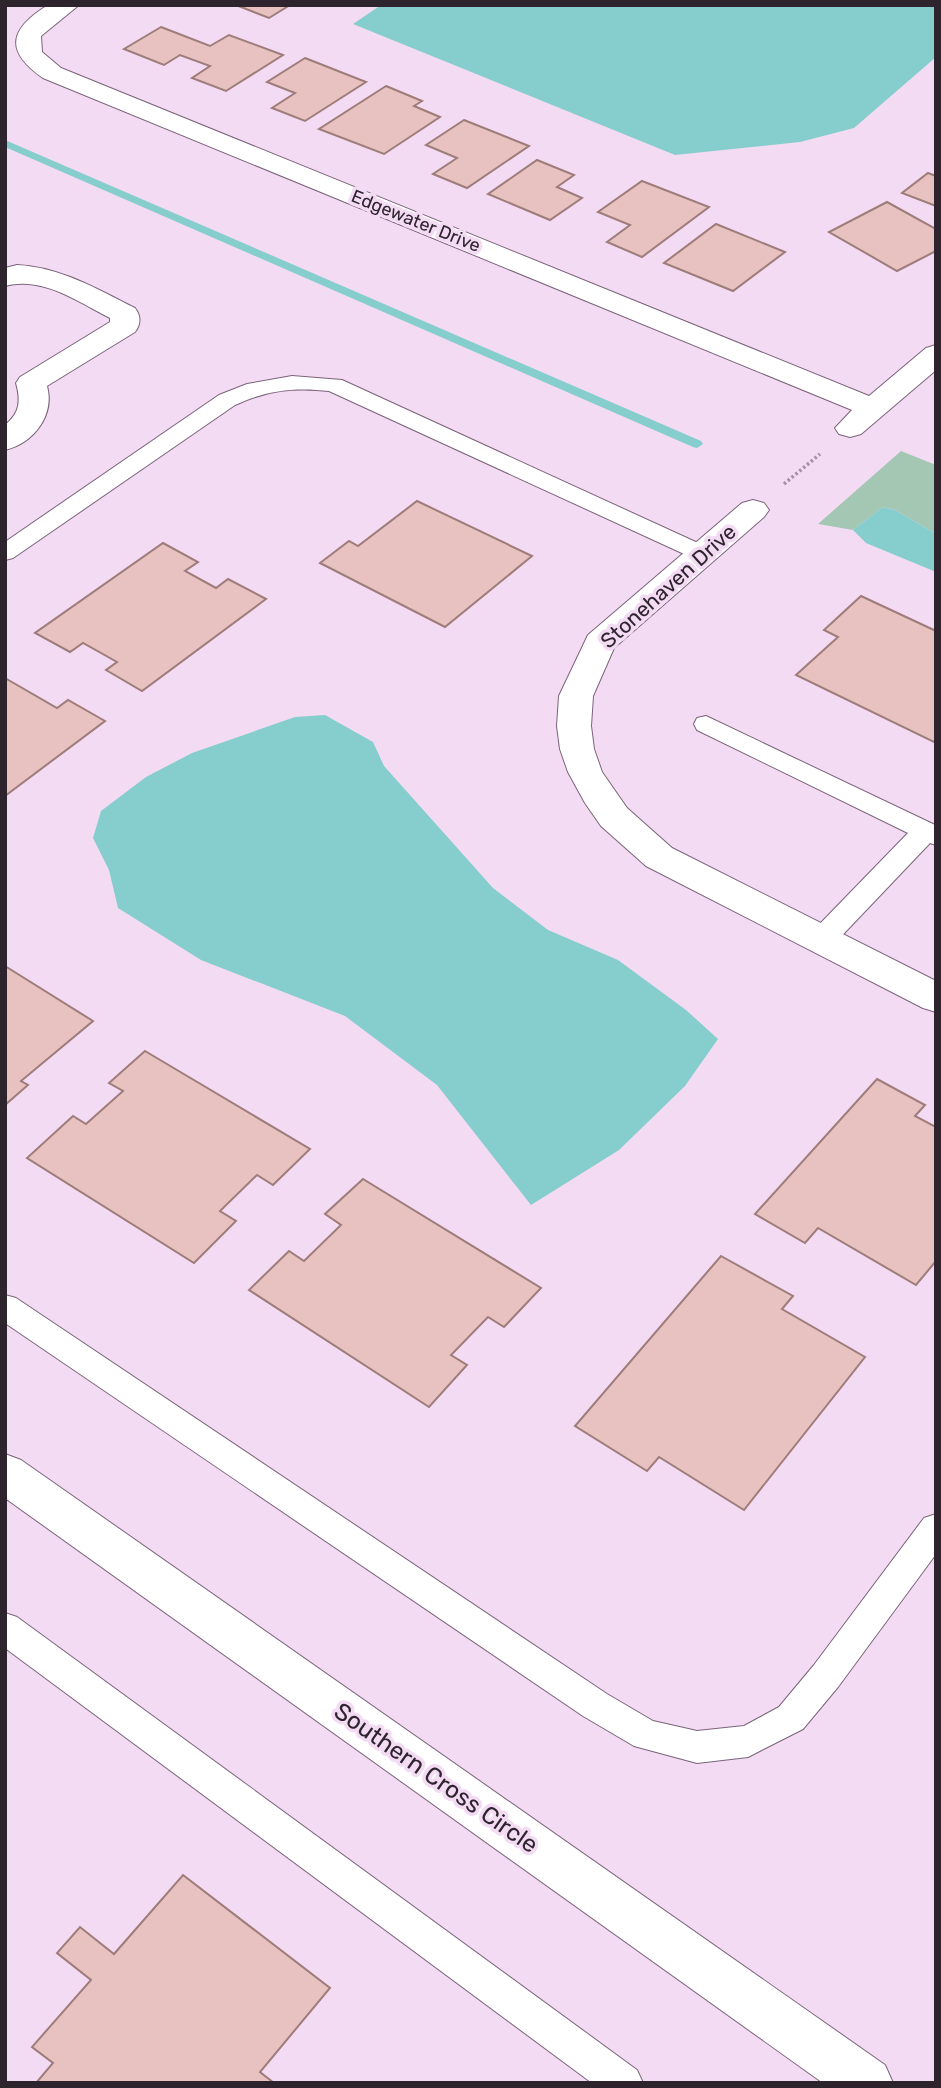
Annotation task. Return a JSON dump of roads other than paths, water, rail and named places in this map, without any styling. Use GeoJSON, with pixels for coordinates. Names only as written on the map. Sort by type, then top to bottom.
{"type":"FeatureCollection","features":[{"type":"Feature","properties":{"kind":"street","name":"Edgewater Drive"},"geometry":{"type":"LineString","coordinates":[[67,5],[34,26],[27,38],[27,51],[36,63],[52,73],[873,408]]}},
{"type":"Feature","properties":{"kind":"street"},"geometry":{"type":"LineString","coordinates":[[5,277],[35,272],[125,314],[125,326],[31,383]]}},
{"type":"Feature","properties":{"kind":"street"},"geometry":{"type":"LineString","coordinates":[[850,428],[936,354]]}},
{"type":"Feature","properties":{"kind":"street"},"geometry":{"type":"LineString","coordinates":[[5,369],[31,383],[35,397],[32,419],[5,441]]}},
{"type":"Feature","properties":{"kind":"street","name":"Stonehaven Drive"},"geometry":{"type":"LineString","coordinates":[[753,510],[600,643],[576,696],[574,726],[577,749],[597,795],[614,817],[659,857],[936,998]]}},
{"type":"Feature","properties":{"kind":"street","name":"Southern Cross Circle"},"geometry":{"type":"LineString","coordinates":[[5,1473],[867,2083]]}},
{"type":"Feature","properties":{"kind":"lane"},"geometry":{"type":"LineString","coordinates":[[5,553],[227,400],[256,386],[295,381],[334,385],[344,389],[702,554]]}},
{"type":"Feature","properties":{"kind":"lane"},"geometry":{"type":"LineString","coordinates":[[706,724],[931,833],[821,940]]}},
{"type":"Feature","properties":{"kind":"lane"},"geometry":{"type":"LineString","coordinates":[[5,1307],[595,1705],[646,1735],[697,1747],[748,1741],[791,1718],[827,1676],[936,1528]]}},
{"type":"Feature","properties":{"kind":"lane"},"geometry":{"type":"LineString","coordinates":[[5,1628],[624,2083]]}},
{"type":"Feature","properties":{"kind":"waterway"},"geometry":{"type":"LineString","coordinates":[[5,143],[697,444]]}}]}
